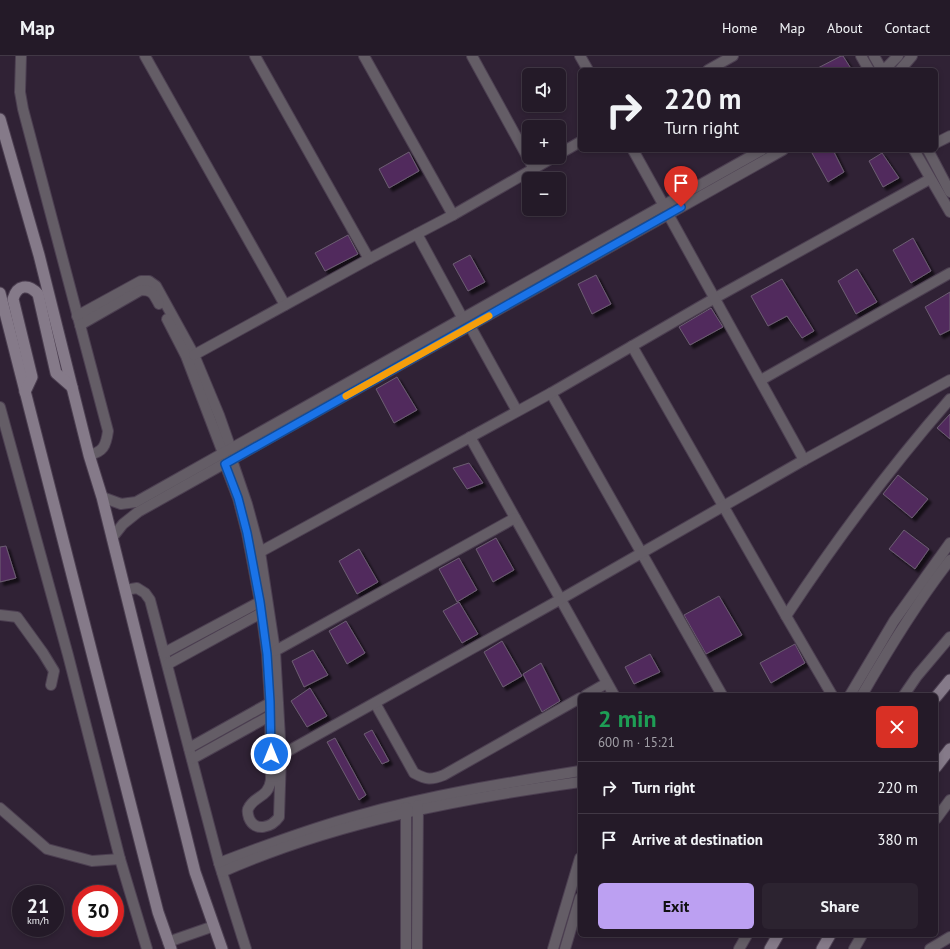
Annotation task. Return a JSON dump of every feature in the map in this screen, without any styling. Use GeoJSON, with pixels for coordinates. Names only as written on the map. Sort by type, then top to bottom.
{"type":"FeatureCollection","features":[{"type":"Feature","properties":{"kind":"main road"},"geometry":{"type":"LineString","coordinates":[[0,119],[39,255],[89,455],[102,497],[195,872],[222,949]]}},
{"type":"Feature","properties":{"kind":"main road"},"geometry":{"type":"LineString","coordinates":[[25,392],[32,377],[13,299],[14,294],[23,287],[34,289],[38,294],[56,373],[72,386]]}},
{"type":"Feature","properties":{"kind":"main road"},"geometry":{"type":"LineString","coordinates":[[0,293],[158,912],[170,946]]}},
{"type":"Feature","properties":{"kind":"main road"},"geometry":{"type":"LineString","coordinates":[[938,695],[950,680]]}},
{"type":"Feature","properties":{"kind":"main road"},"geometry":{"type":"LineString","coordinates":[[938,764],[950,749]]}},
{"type":"Feature","properties":{"kind":"main road"},"geometry":{"type":"LineString","coordinates":[[770,949],[777,937]]}},
{"type":"Feature","properties":{"kind":"main road"},"geometry":{"type":"LineString","coordinates":[[822,949],[829,937]]}},
{"type":"Feature","properties":{"kind":"street"},"geometry":{"type":"LineString","coordinates":[[21,56],[20,92],[23,109],[108,431],[107,440],[103,448],[98,453],[89,455]]}},
{"type":"Feature","properties":{"kind":"street"},"geometry":{"type":"LineString","coordinates":[[145,56],[285,305]]}},
{"type":"Feature","properties":{"kind":"street"},"geometry":{"type":"LineString","coordinates":[[255,56],[369,259]]}},
{"type":"Feature","properties":{"kind":"street"},"geometry":{"type":"LineString","coordinates":[[364,56],[452,215]]}},
{"type":"Feature","properties":{"kind":"street"},"geometry":{"type":"LineString","coordinates":[[472,56],[534,169]]}},
{"type":"Feature","properties":{"kind":"street"},"geometry":{"type":"LineString","coordinates":[[580,56],[587,68]]}},
{"type":"Feature","properties":{"kind":"street"},"geometry":{"type":"LineString","coordinates":[[712,68],[733,56]]}},
{"type":"Feature","properties":{"kind":"street"},"geometry":{"type":"LineString","coordinates":[[861,56],[868,68]]}},
{"type":"Feature","properties":{"kind":"street"},"geometry":{"type":"LineString","coordinates":[[874,56],[882,68]]}},
{"type":"Feature","properties":{"kind":"street"},"geometry":{"type":"LineString","coordinates":[[885,68],[898,56]]}},
{"type":"Feature","properties":{"kind":"street"},"geometry":{"type":"LineString","coordinates":[[902,68],[912,56]]}},
{"type":"Feature","properties":{"kind":"street"},"geometry":{"type":"LineString","coordinates":[[938,143],[950,136]]}},
{"type":"Feature","properties":{"kind":"street"},"geometry":{"type":"LineString","coordinates":[[566,150],[578,143]]}},
{"type":"Feature","properties":{"kind":"street"},"geometry":{"type":"LineString","coordinates":[[634,152],[663,204]]}},
{"type":"Feature","properties":{"kind":"street"},"geometry":{"type":"LineString","coordinates":[[112,538],[124,524],[138,512],[228,456],[462,317],[758,152]]}},
{"type":"Feature","properties":{"kind":"street"},"geometry":{"type":"LineString","coordinates":[[102,497],[121,504],[136,502],[228,456],[470,326],[779,152]]}},
{"type":"Feature","properties":{"kind":"street"},"geometry":{"type":"LineString","coordinates":[[915,152],[950,212]]}},
{"type":"Feature","properties":{"kind":"street"},"geometry":{"type":"LineString","coordinates":[[929,152],[950,192]]}},
{"type":"Feature","properties":{"kind":"street"},"geometry":{"type":"LineString","coordinates":[[194,355],[452,215],[542,164]]}},
{"type":"Feature","properties":{"kind":"street"},"geometry":{"type":"LineString","coordinates":[[260,552],[517,411],[715,298],[930,179]]}},
{"type":"Feature","properties":{"kind":"street"},"geometry":{"type":"LineString","coordinates":[[668,214],[804,460]]}},
{"type":"Feature","properties":{"kind":"street"},"geometry":{"type":"LineString","coordinates":[[417,234],[462,317]]}},
{"type":"Feature","properties":{"kind":"street"},"geometry":{"type":"LineString","coordinates":[[761,380],[950,273]]}},
{"type":"Feature","properties":{"kind":"street"},"geometry":{"type":"LineString","coordinates":[[78,320],[141,281],[149,281],[156,286],[194,355],[219,415],[275,651],[274,700]]}},
{"type":"Feature","properties":{"kind":"street"},"geometry":{"type":"LineString","coordinates":[[78,320],[141,290],[148,290],[154,294],[186,356],[248,504],[260,552],[263,600]]}},
{"type":"Feature","properties":{"kind":"street"},"geometry":{"type":"LineString","coordinates":[[470,326],[517,411]]}},
{"type":"Feature","properties":{"kind":"street"},"geometry":{"type":"LineString","coordinates":[[632,346],[831,693]]}},
{"type":"Feature","properties":{"kind":"street"},"geometry":{"type":"LineString","coordinates":[[281,755],[561,599],[804,460],[950,380]]}},
{"type":"Feature","properties":{"kind":"street"},"geometry":{"type":"LineString","coordinates":[[551,392],[721,693]]}},
{"type":"Feature","properties":{"kind":"street"},"geometry":{"type":"LineString","coordinates":[[786,616],[844,531],[914,440],[950,399]]}},
{"type":"Feature","properties":{"kind":"street"},"geometry":{"type":"LineString","coordinates":[[0,407],[68,655],[120,859],[147,949]]}},
{"type":"Feature","properties":{"kind":"street"},"geometry":{"type":"LineString","coordinates":[[470,437],[613,693]]}},
{"type":"Feature","properties":{"kind":"street"},"geometry":{"type":"LineString","coordinates":[[275,651],[515,518]]}},
{"type":"Feature","properties":{"kind":"street"},"geometry":{"type":"LineString","coordinates":[[851,693],[894,622],[950,543]]}},
{"type":"Feature","properties":{"kind":"street"},"geometry":{"type":"LineString","coordinates":[[863,693],[902,627],[933,581],[950,560]]}},
{"type":"Feature","properties":{"kind":"street"},"geometry":{"type":"LineString","coordinates":[[125,590],[137,588],[145,593],[150,600],[221,867],[246,949]]}},
{"type":"Feature","properties":{"kind":"street"},"geometry":{"type":"LineString","coordinates":[[164,653],[263,600]]}},
{"type":"Feature","properties":{"kind":"street"},"geometry":{"type":"LineString","coordinates":[[168,664],[265,611]]}},
{"type":"Feature","properties":{"kind":"street"},"geometry":{"type":"LineString","coordinates":[[265,611],[267,654],[281,755],[279,817],[274,823],[268,826],[260,827],[254,825],[248,814],[249,808],[257,799],[268,792],[270,787],[275,713]]}},
{"type":"Feature","properties":{"kind":"street"},"geometry":{"type":"LineString","coordinates":[[0,614],[17,617],[43,653],[54,671],[51,685]]}},
{"type":"Feature","properties":{"kind":"street"},"geometry":{"type":"LineString","coordinates":[[905,693],[917,676],[950,637]]}},
{"type":"Feature","properties":{"kind":"street"},"geometry":{"type":"LineString","coordinates":[[590,693],[607,683]]}},
{"type":"Feature","properties":{"kind":"street"},"geometry":{"type":"LineString","coordinates":[[375,703],[414,773],[424,778],[434,779],[444,775],[578,699]]}},
{"type":"Feature","properties":{"kind":"street"},"geometry":{"type":"LineString","coordinates":[[189,748],[274,700]]}},
{"type":"Feature","properties":{"kind":"street"},"geometry":{"type":"LineString","coordinates":[[192,759],[275,713]]}},
{"type":"Feature","properties":{"kind":"street"},"geometry":{"type":"LineString","coordinates":[[418,806],[512,782],[578,772]]}},
{"type":"Feature","properties":{"kind":"street"},"geometry":{"type":"LineString","coordinates":[[221,867],[312,829],[360,814],[578,782]]}},
{"type":"Feature","properties":{"kind":"street"},"geometry":{"type":"LineString","coordinates":[[938,816],[950,800]]}},
{"type":"Feature","properties":{"kind":"street"},"geometry":{"type":"LineString","coordinates":[[417,949],[418,806]]}},
{"type":"Feature","properties":{"kind":"street"},"geometry":{"type":"LineString","coordinates":[[0,808],[47,849],[92,861],[120,859]]}},
{"type":"Feature","properties":{"kind":"street"},"geometry":{"type":"LineString","coordinates":[[406,808],[406,949]]}},
{"type":"Feature","properties":{"kind":"street"},"geometry":{"type":"LineString","coordinates":[[553,949],[578,865]]}},
{"type":"Feature","properties":{"kind":"street"},"geometry":{"type":"LineString","coordinates":[[564,949],[578,904]]}},
{"type":"Feature","properties":{"kind":"street"},"geometry":{"type":"LineString","coordinates":[[170,946],[214,926]]}},
{"type":"Feature","properties":{"kind":"street"},"geometry":{"type":"LineString","coordinates":[[739,949],[746,937]]}},
{"type":"Feature","properties":{"kind":"street"},"geometry":{"type":"LineString","coordinates":[[854,949],[861,937]]}},
{"type":"Feature","properties":{"kind":"street"},"geometry":{"type":"LineString","coordinates":[[930,949],[950,938]]}},
{"type":"Feature","properties":{"kind":"building"},"geometry":{"type":"Polygon","coordinates":[[[843,56],[851,68],[818,68],[843,56]]]}},
{"type":"Feature","properties":{"kind":"building"},"geometry":{"type":"Polygon","coordinates":[[[409,152],[419,171],[389,188],[379,169],[409,152]]]}},
{"type":"Feature","properties":{"kind":"building"},"geometry":{"type":"Polygon","coordinates":[[[834,152],[844,172],[828,182],[812,153],[834,152]]]}},
{"type":"Feature","properties":{"kind":"building"},"geometry":{"type":"Polygon","coordinates":[[[882,153],[899,178],[883,187],[869,161],[882,153]]]}},
{"type":"Feature","properties":{"kind":"building"},"geometry":{"type":"Polygon","coordinates":[[[348,235],[358,254],[325,271],[315,253],[348,235]]]}},
{"type":"Feature","properties":{"kind":"building"},"geometry":{"type":"Polygon","coordinates":[[[913,238],[931,271],[911,283],[893,250],[913,238]]]}},
{"type":"Feature","properties":{"kind":"building"},"geometry":{"type":"Polygon","coordinates":[[[470,255],[485,282],[468,291],[453,264],[470,255]]]}},
{"type":"Feature","properties":{"kind":"building"},"geometry":{"type":"Polygon","coordinates":[[[857,269],[877,302],[856,314],[838,281],[857,269]]]}},
{"type":"Feature","properties":{"kind":"building"},"geometry":{"type":"Polygon","coordinates":[[[596,275],[611,304],[592,314],[578,284],[596,275]]]}},
{"type":"Feature","properties":{"kind":"building"},"geometry":{"type":"Polygon","coordinates":[[[782,279],[814,331],[802,338],[787,316],[768,326],[751,296],[782,279]]]}},
{"type":"Feature","properties":{"kind":"building"},"geometry":{"type":"Polygon","coordinates":[[[950,292],[950,330],[940,335],[925,307],[950,292]]]}},
{"type":"Feature","properties":{"kind":"building"},"geometry":{"type":"Polygon","coordinates":[[[711,308],[723,327],[690,345],[679,327],[711,308]]]}},
{"type":"Feature","properties":{"kind":"building"},"geometry":{"type":"Polygon","coordinates":[[[397,377],[417,410],[394,423],[376,389],[397,377]]]}},
{"type":"Feature","properties":{"kind":"building"},"geometry":{"type":"Polygon","coordinates":[[[950,414],[950,439],[937,428],[950,414]]]}},
{"type":"Feature","properties":{"kind":"building"},"geometry":{"type":"Polygon","coordinates":[[[469,463],[483,483],[467,489],[453,468],[469,463]]]}},
{"type":"Feature","properties":{"kind":"building"},"geometry":{"type":"Polygon","coordinates":[[[898,475],[928,499],[912,518],[883,494],[898,475]]]}},
{"type":"Feature","properties":{"kind":"building"},"geometry":{"type":"Polygon","coordinates":[[[904,530],[929,549],[915,569],[889,549],[904,530]]]}},
{"type":"Feature","properties":{"kind":"building"},"geometry":{"type":"Polygon","coordinates":[[[496,538],[514,570],[493,582],[476,549],[496,538]]]}},
{"type":"Feature","properties":{"kind":"building"},"geometry":{"type":"Polygon","coordinates":[[[6,546],[16,578],[0,582],[0,547],[6,546]]]}},
{"type":"Feature","properties":{"kind":"building"},"geometry":{"type":"Polygon","coordinates":[[[359,549],[378,582],[357,594],[339,561],[359,549]]]}},
{"type":"Feature","properties":{"kind":"building"},"geometry":{"type":"Polygon","coordinates":[[[459,558],[477,590],[457,602],[439,569],[459,558]]]}},
{"type":"Feature","properties":{"kind":"building"},"geometry":{"type":"Polygon","coordinates":[[[719,596],[742,635],[706,654],[684,615],[719,596]]]}},
{"type":"Feature","properties":{"kind":"building"},"geometry":{"type":"Polygon","coordinates":[[[459,602],[478,634],[462,643],[443,611],[459,602]]]}},
{"type":"Feature","properties":{"kind":"building"},"geometry":{"type":"Polygon","coordinates":[[[346,621],[365,653],[347,664],[329,631],[346,621]]]}},
{"type":"Feature","properties":{"kind":"building"},"geometry":{"type":"Polygon","coordinates":[[[502,641],[522,676],[503,687],[484,652],[502,641]]]}},
{"type":"Feature","properties":{"kind":"building"},"geometry":{"type":"Polygon","coordinates":[[[795,644],[805,663],[771,683],[760,663],[795,644]]]}},
{"type":"Feature","properties":{"kind":"building"},"geometry":{"type":"Polygon","coordinates":[[[313,650],[328,675],[304,687],[292,661],[313,650]]]}},
{"type":"Feature","properties":{"kind":"building"},"geometry":{"type":"Polygon","coordinates":[[[650,654],[660,672],[634,684],[625,667],[650,654]]]}},
{"type":"Feature","properties":{"kind":"building"},"geometry":{"type":"Polygon","coordinates":[[[541,663],[560,701],[542,712],[523,674],[541,663]]]}},
{"type":"Feature","properties":{"kind":"building"},"geometry":{"type":"Polygon","coordinates":[[[310,688],[327,716],[307,727],[291,701],[310,688]]]}},
{"type":"Feature","properties":{"kind":"building"},"geometry":{"type":"Polygon","coordinates":[[[372,730],[389,761],[382,764],[364,734],[372,730]]]}},
{"type":"Feature","properties":{"kind":"building"},"geometry":{"type":"Polygon","coordinates":[[[335,738],[366,795],[359,800],[327,742],[335,738]]]}},
{"type":"Feature","properties":{"kind":"slow traffic"},"geometry":{"type":"LineString","coordinates":[[346,396],[489,316]]}},
{"type":"Feature","properties":{"kind":"route"},"geometry":{"type":"LineString","coordinates":[[271,754],[267,654],[260,602],[247,533],[238,498],[225,464],[681,207]]}}]}
